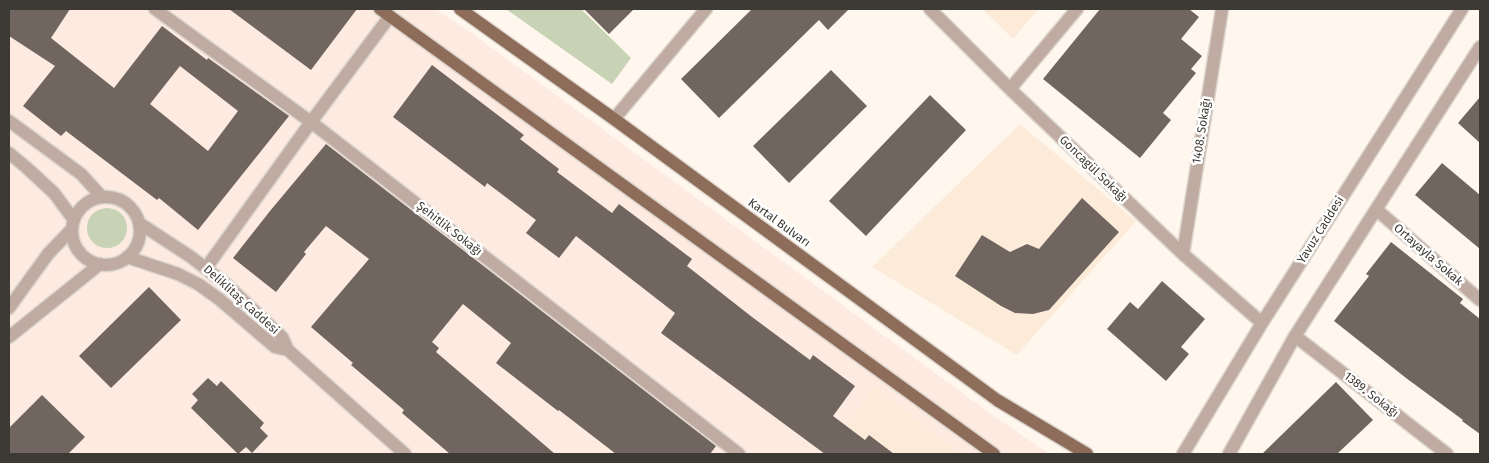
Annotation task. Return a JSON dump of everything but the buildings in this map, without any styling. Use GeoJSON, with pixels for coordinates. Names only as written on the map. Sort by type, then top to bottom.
{"type":"FeatureCollection","features":[{"type":"Feature","properties":{"kind":"main road","name":"Kartal Bulvarı"},"geometry":{"type":"LineString","coordinates":[[460,9],[614,119],[997,400],[1086,454]]}},
{"type":"Feature","properties":{"kind":"main road"},"geometry":{"type":"LineString","coordinates":[[385,12],[994,454]]}},
{"type":"Feature","properties":{"kind":"street","name":"Şehitlik Sokağı"},"geometry":{"type":"LineString","coordinates":[[155,9],[311,122],[739,454]]}},
{"type":"Feature","properties":{"kind":"street"},"geometry":{"type":"LineString","coordinates":[[614,119],[706,9]]}},
{"type":"Feature","properties":{"kind":"street","name":"Goncagül Sokağı"},"geometry":{"type":"LineString","coordinates":[[930,9],[1010,89],[1183,254],[1262,323]]}},
{"type":"Feature","properties":{"kind":"street"},"geometry":{"type":"LineString","coordinates":[[1010,89],[1077,9]]}},
{"type":"Feature","properties":{"kind":"street","name":"1408. Sokağı"},"geometry":{"type":"LineString","coordinates":[[1183,254],[1222,9]]}},
{"type":"Feature","properties":{"kind":"street","name":"Yavuz Caddesi"},"geometry":{"type":"LineString","coordinates":[[1183,454],[1262,323],[1462,9]]}},
{"type":"Feature","properties":{"kind":"street"},"geometry":{"type":"LineString","coordinates":[[206,268],[311,122],[385,12]]}},
{"type":"Feature","properties":{"kind":"street"},"geometry":{"type":"LineString","coordinates":[[1228,454],[1295,336],[1480,47]]}},
{"type":"Feature","properties":{"kind":"street"},"geometry":{"type":"LineString","coordinates":[[9,121],[81,174],[102,197]]}},
{"type":"Feature","properties":{"kind":"street"},"geometry":{"type":"LineString","coordinates":[[9,153],[54,193],[73,224],[73,239],[76,247],[90,261],[109,264],[127,257],[138,242],[140,232],[135,214],[129,206],[112,197],[93,199],[78,211],[73,224],[10,303]]}},
{"type":"Feature","properties":{"kind":"street","name":"Ortayayla Sokak"},"geometry":{"type":"LineString","coordinates":[[1376,210],[1480,300]]}},
{"type":"Feature","properties":{"kind":"street","name":"Deliklitaş Caddesi"},"geometry":{"type":"LineString","coordinates":[[138,223],[206,268],[247,303],[282,337],[288,350],[405,454]]}},
{"type":"Feature","properties":{"kind":"street","name":"Deliklitaş Caddesi"},"geometry":{"type":"LineString","coordinates":[[127,257],[178,274],[198,284],[275,347],[288,350]]}},
{"type":"Feature","properties":{"kind":"street"},"geometry":{"type":"LineString","coordinates":[[9,337],[100,264]]}},
{"type":"Feature","properties":{"kind":"street","name":"1389. Sokağı"},"geometry":{"type":"LineString","coordinates":[[1295,336],[1447,454]]}},
{"type":"Feature","properties":{"kind":"shaded area"},"geometry":{"type":"Polygon","coordinates":[[[9,9],[435,9],[470,32],[991,414],[1049,454],[9,454],[9,9]]]}},
{"type":"Feature","properties":{"kind":"shaded area"},"geometry":{"type":"Polygon","coordinates":[[[982,9],[1039,9],[1013,39],[982,9]]]}},
{"type":"Feature","properties":{"kind":"shaded area"},"geometry":{"type":"Polygon","coordinates":[[[1020,124],[1136,221],[1017,355],[872,267],[1020,124]]]}},
{"type":"Feature","properties":{"kind":"shaded area"},"geometry":{"type":"Polygon","coordinates":[[[875,386],[960,454],[823,454],[875,386]]]}},
{"type":"Feature","properties":{"kind":"green space"},"geometry":{"type":"Polygon","coordinates":[[[506,9],[581,9],[631,58],[612,84],[506,9]]]}},
{"type":"Feature","properties":{"kind":"green space"},"geometry":{"type":"Polygon","coordinates":[[[111,208],[118,211],[124,217],[127,228],[126,236],[118,245],[111,248],[103,248],[96,245],[88,236],[87,224],[90,217],[99,209],[111,208]]]}}]}
